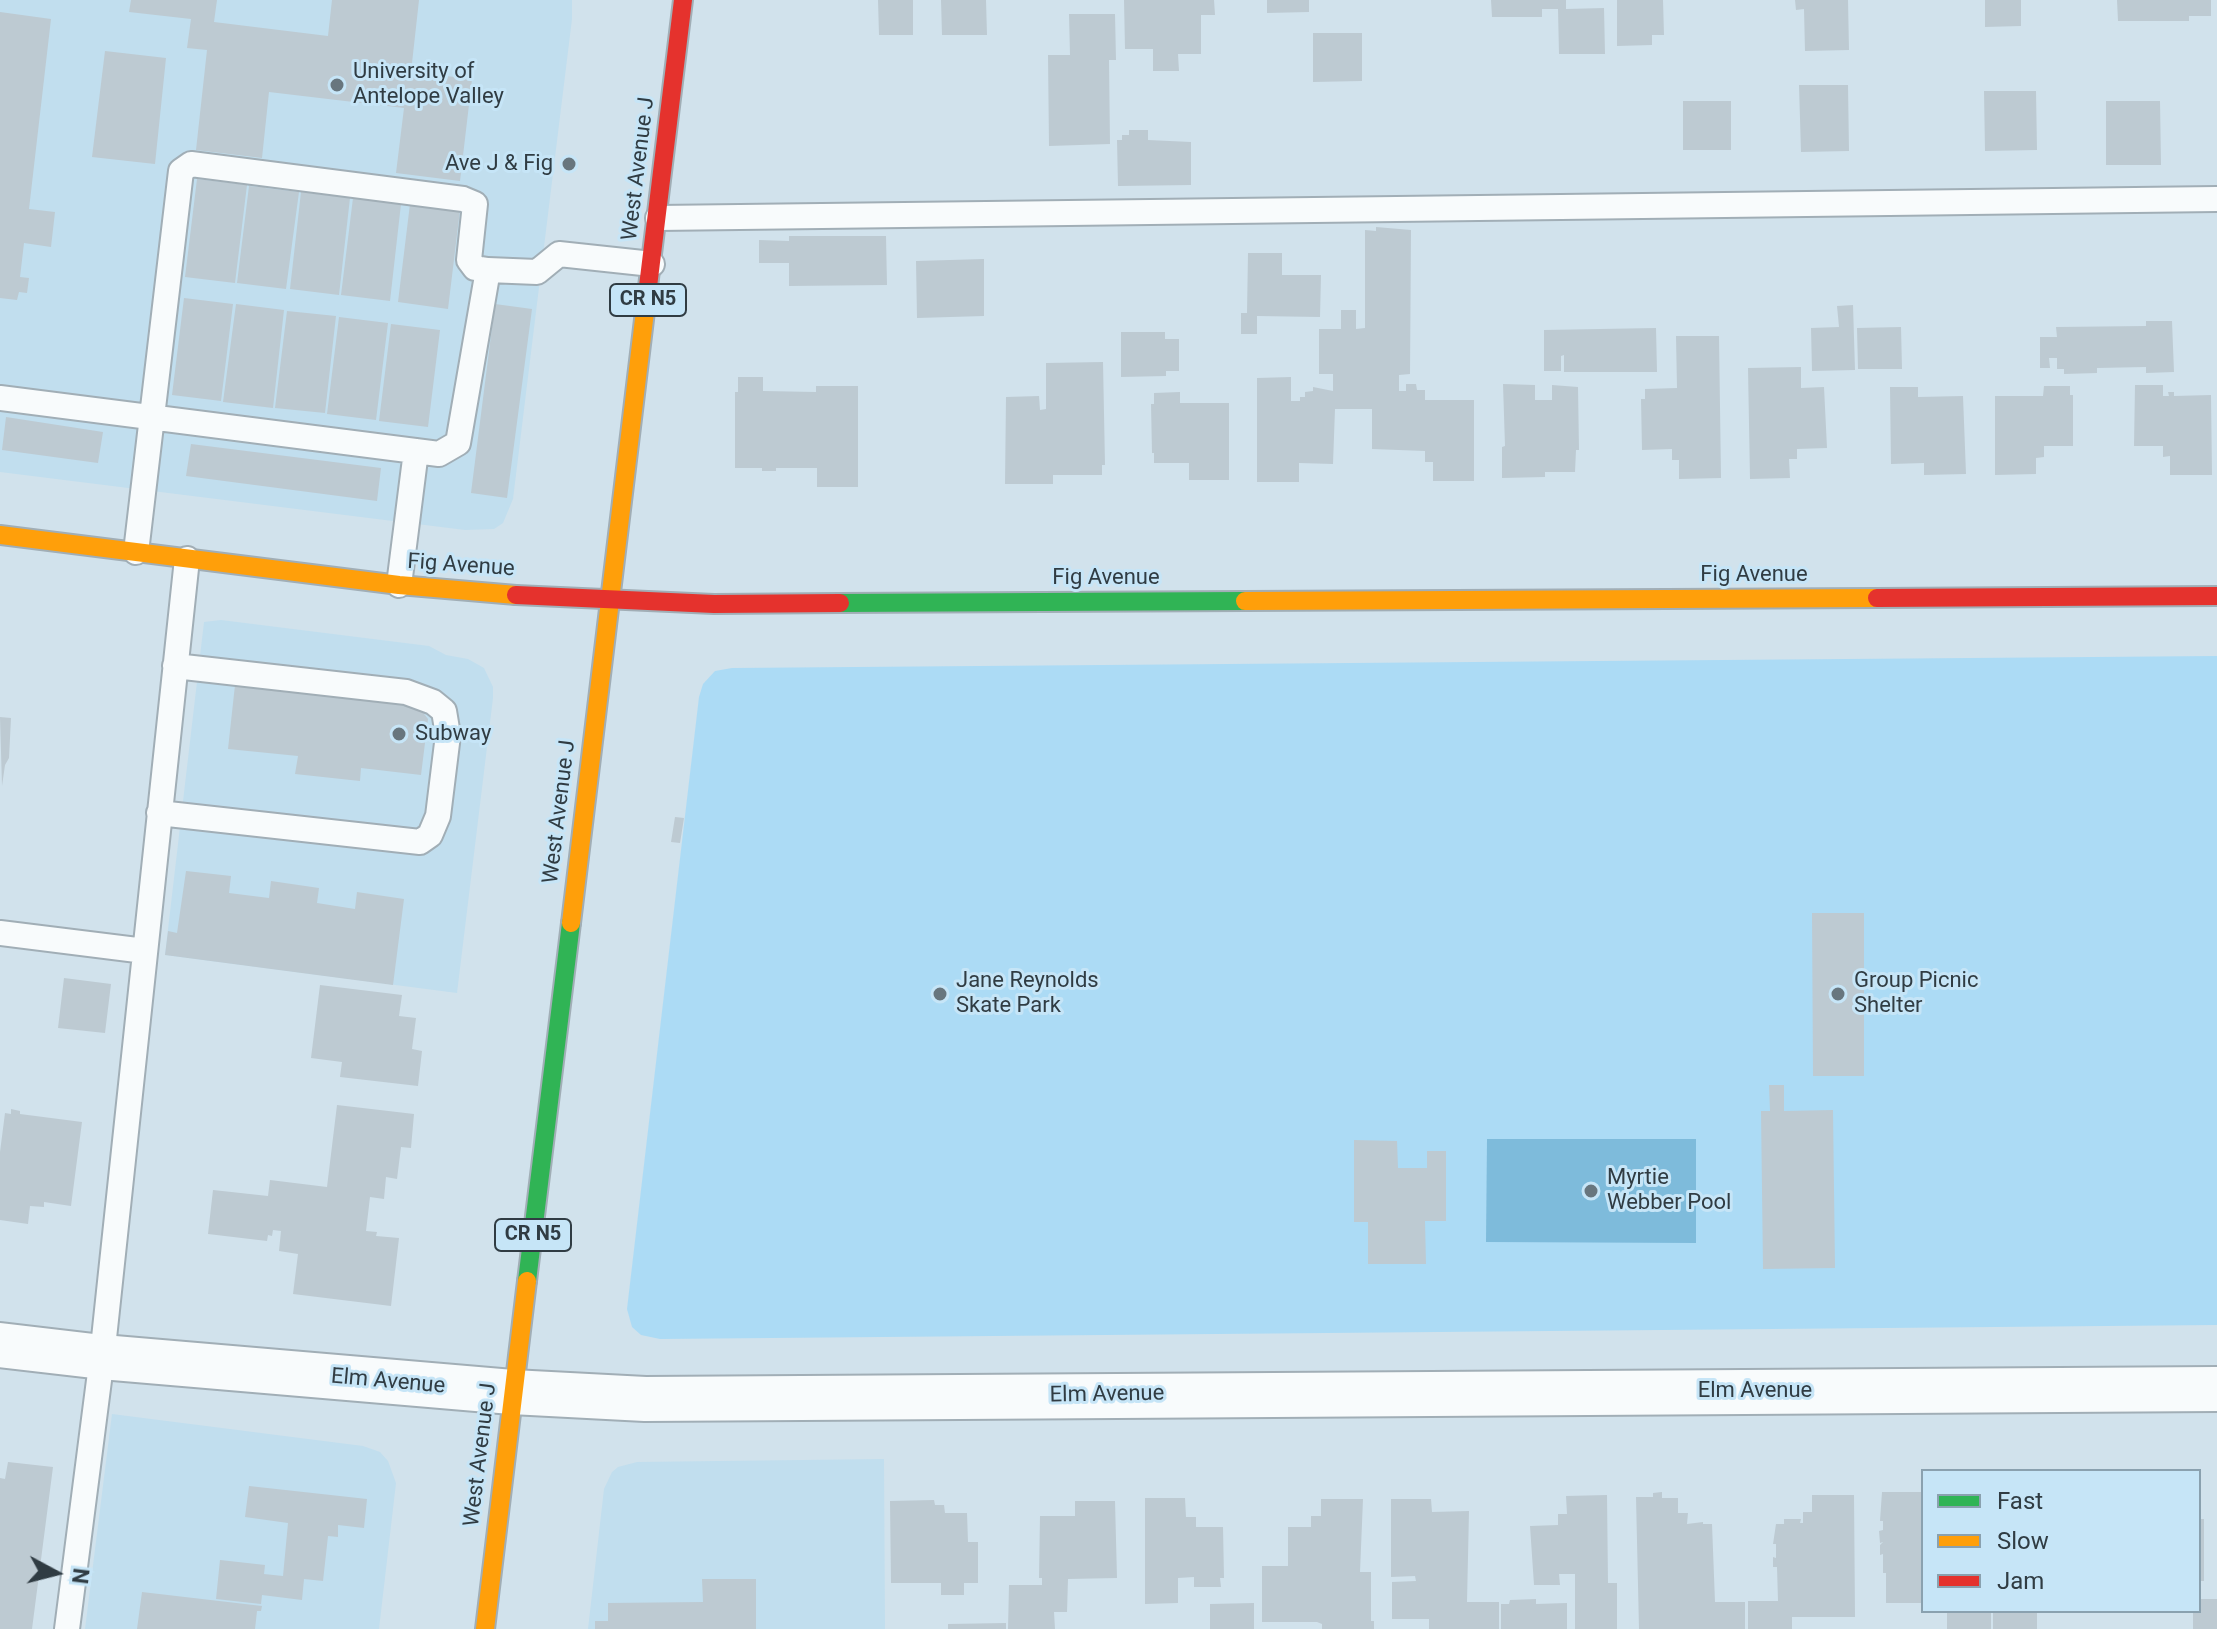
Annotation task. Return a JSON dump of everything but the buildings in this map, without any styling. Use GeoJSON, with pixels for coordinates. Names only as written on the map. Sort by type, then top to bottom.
{"type":"FeatureCollection","features":[{"type":"Feature","properties":{"kind":"street","name":"West Avenue J"},"geometry":{"type":"LineString","coordinates":[[485,1629],[683,0]]}},
{"type":"Feature","properties":{"kind":"street","name":"Fig Avenue"},"geometry":{"type":"LineString","coordinates":[[0,535],[399,585],[714,604],[2217,596]]}},
{"type":"Feature","properties":{"kind":"street","name":"Elm Avenue"},"geometry":{"type":"LineString","coordinates":[[0,1345],[102,1357],[512,1392],[645,1399],[2217,1389]]}},
{"type":"Feature","properties":{"kind":"lane"},"geometry":{"type":"LineString","coordinates":[[136,552],[181,171],[191,164],[463,199],[475,204],[469,260],[475,268],[537,272],[559,254],[652,264]]}},
{"type":"Feature","properties":{"kind":"lane"},"geometry":{"type":"LineString","coordinates":[[658,218],[2217,199]]}},
{"type":"Feature","properties":{"kind":"lane"},"geometry":{"type":"LineString","coordinates":[[0,398],[439,454],[458,443],[488,270]]}},
{"type":"Feature","properties":{"kind":"lane"},"geometry":{"type":"LineString","coordinates":[[399,585],[416,451]]}},
{"type":"Feature","properties":{"kind":"lane"},"geometry":{"type":"LineString","coordinates":[[67,1629],[102,1357],[187,559]]}},
{"type":"Feature","properties":{"kind":"lane"},"geometry":{"type":"LineString","coordinates":[[159,813],[420,842],[430,835],[438,816],[448,735],[444,711],[433,702],[406,692],[175,666]]}},
{"type":"Feature","properties":{"kind":"lane"},"geometry":{"type":"LineString","coordinates":[[0,933],[145,951]]}},
{"type":"Feature","properties":{"kind":"shaded area"},"geometry":{"type":"Polygon","coordinates":[[[0,0],[572,0],[513,499],[503,523],[494,529],[465,530],[0,472],[0,0]]]}},
{"type":"Feature","properties":{"kind":"shaded area"},"geometry":{"type":"Polygon","coordinates":[[[221,620],[429,646],[446,655],[468,659],[484,668],[493,687],[493,698],[457,993],[165,955],[204,622],[221,620]]]}},
{"type":"Feature","properties":{"kind":"shaded area"},"geometry":{"type":"Polygon","coordinates":[[[2217,656],[2217,1325],[660,1339],[641,1335],[632,1327],[627,1309],[699,697],[703,684],[715,671],[732,668],[2217,656]]]}},
{"type":"Feature","properties":{"kind":"shaded area","name":"Myrtie Webber Pool"},"geometry":{"type":"Polygon","coordinates":[[[1487,1139],[1696,1139],[1696,1243],[1486,1242],[1487,1139]]]}},
{"type":"Feature","properties":{"kind":"shaded area"},"geometry":{"type":"Polygon","coordinates":[[[112,1414],[363,1446],[380,1452],[388,1461],[396,1483],[379,1629],[85,1629],[112,1414]]]}},
{"type":"Feature","properties":{"kind":"shaded area"},"geometry":{"type":"Polygon","coordinates":[[[884,1459],[885,1629],[588,1629],[604,1489],[618,1467],[637,1462],[884,1459]]]}},
{"type":"Feature","properties":{"kind":"traffic: fast"},"geometry":{"type":"LineString","coordinates":[[840,603],[1245,601]]}},
{"type":"Feature","properties":{"kind":"traffic: fast"},"geometry":{"type":"LineString","coordinates":[[527,1281],[571,923]]}},
{"type":"Feature","properties":{"kind":"traffic: slow"},"geometry":{"type":"LineString","coordinates":[[571,923],[646,303]]}},
{"type":"Feature","properties":{"kind":"traffic: slow"},"geometry":{"type":"LineString","coordinates":[[0,535],[399,585],[516,595]]}},
{"type":"Feature","properties":{"kind":"traffic: slow"},"geometry":{"type":"LineString","coordinates":[[1245,601],[1877,598]]}},
{"type":"Feature","properties":{"kind":"traffic: slow"},"geometry":{"type":"LineString","coordinates":[[485,1629],[527,1281]]}},
{"type":"Feature","properties":{"kind":"traffic: jam"},"geometry":{"type":"LineString","coordinates":[[646,303],[683,0]]}},
{"type":"Feature","properties":{"kind":"traffic: jam"},"geometry":{"type":"LineString","coordinates":[[516,595],[714,604],[840,603]]}},
{"type":"Feature","properties":{"kind":"traffic: jam"},"geometry":{"type":"LineString","coordinates":[[1877,598],[2217,596]]}},
{"type":"Feature","properties":{"kind":"place","name":"University of Antelope Valley"},"geometry":{"type":"Point","coordinates":[337,85]}},
{"type":"Feature","properties":{"kind":"place","name":"Ave J & Fig"},"geometry":{"type":"Point","coordinates":[569,164]}},
{"type":"Feature","properties":{"kind":"place","name":"Subway"},"geometry":{"type":"Point","coordinates":[399,734]}},
{"type":"Feature","properties":{"kind":"place","name":"Jane Reynolds Skate Park"},"geometry":{"type":"Point","coordinates":[940,994]}},
{"type":"Feature","properties":{"kind":"place","name":"Group Picnic Shelter"},"geometry":{"type":"Point","coordinates":[1838,994]}},
{"type":"Feature","properties":{"kind":"place","name":"Myrtie Webber Pool"},"geometry":{"type":"Point","coordinates":[1591,1191]}}]}
